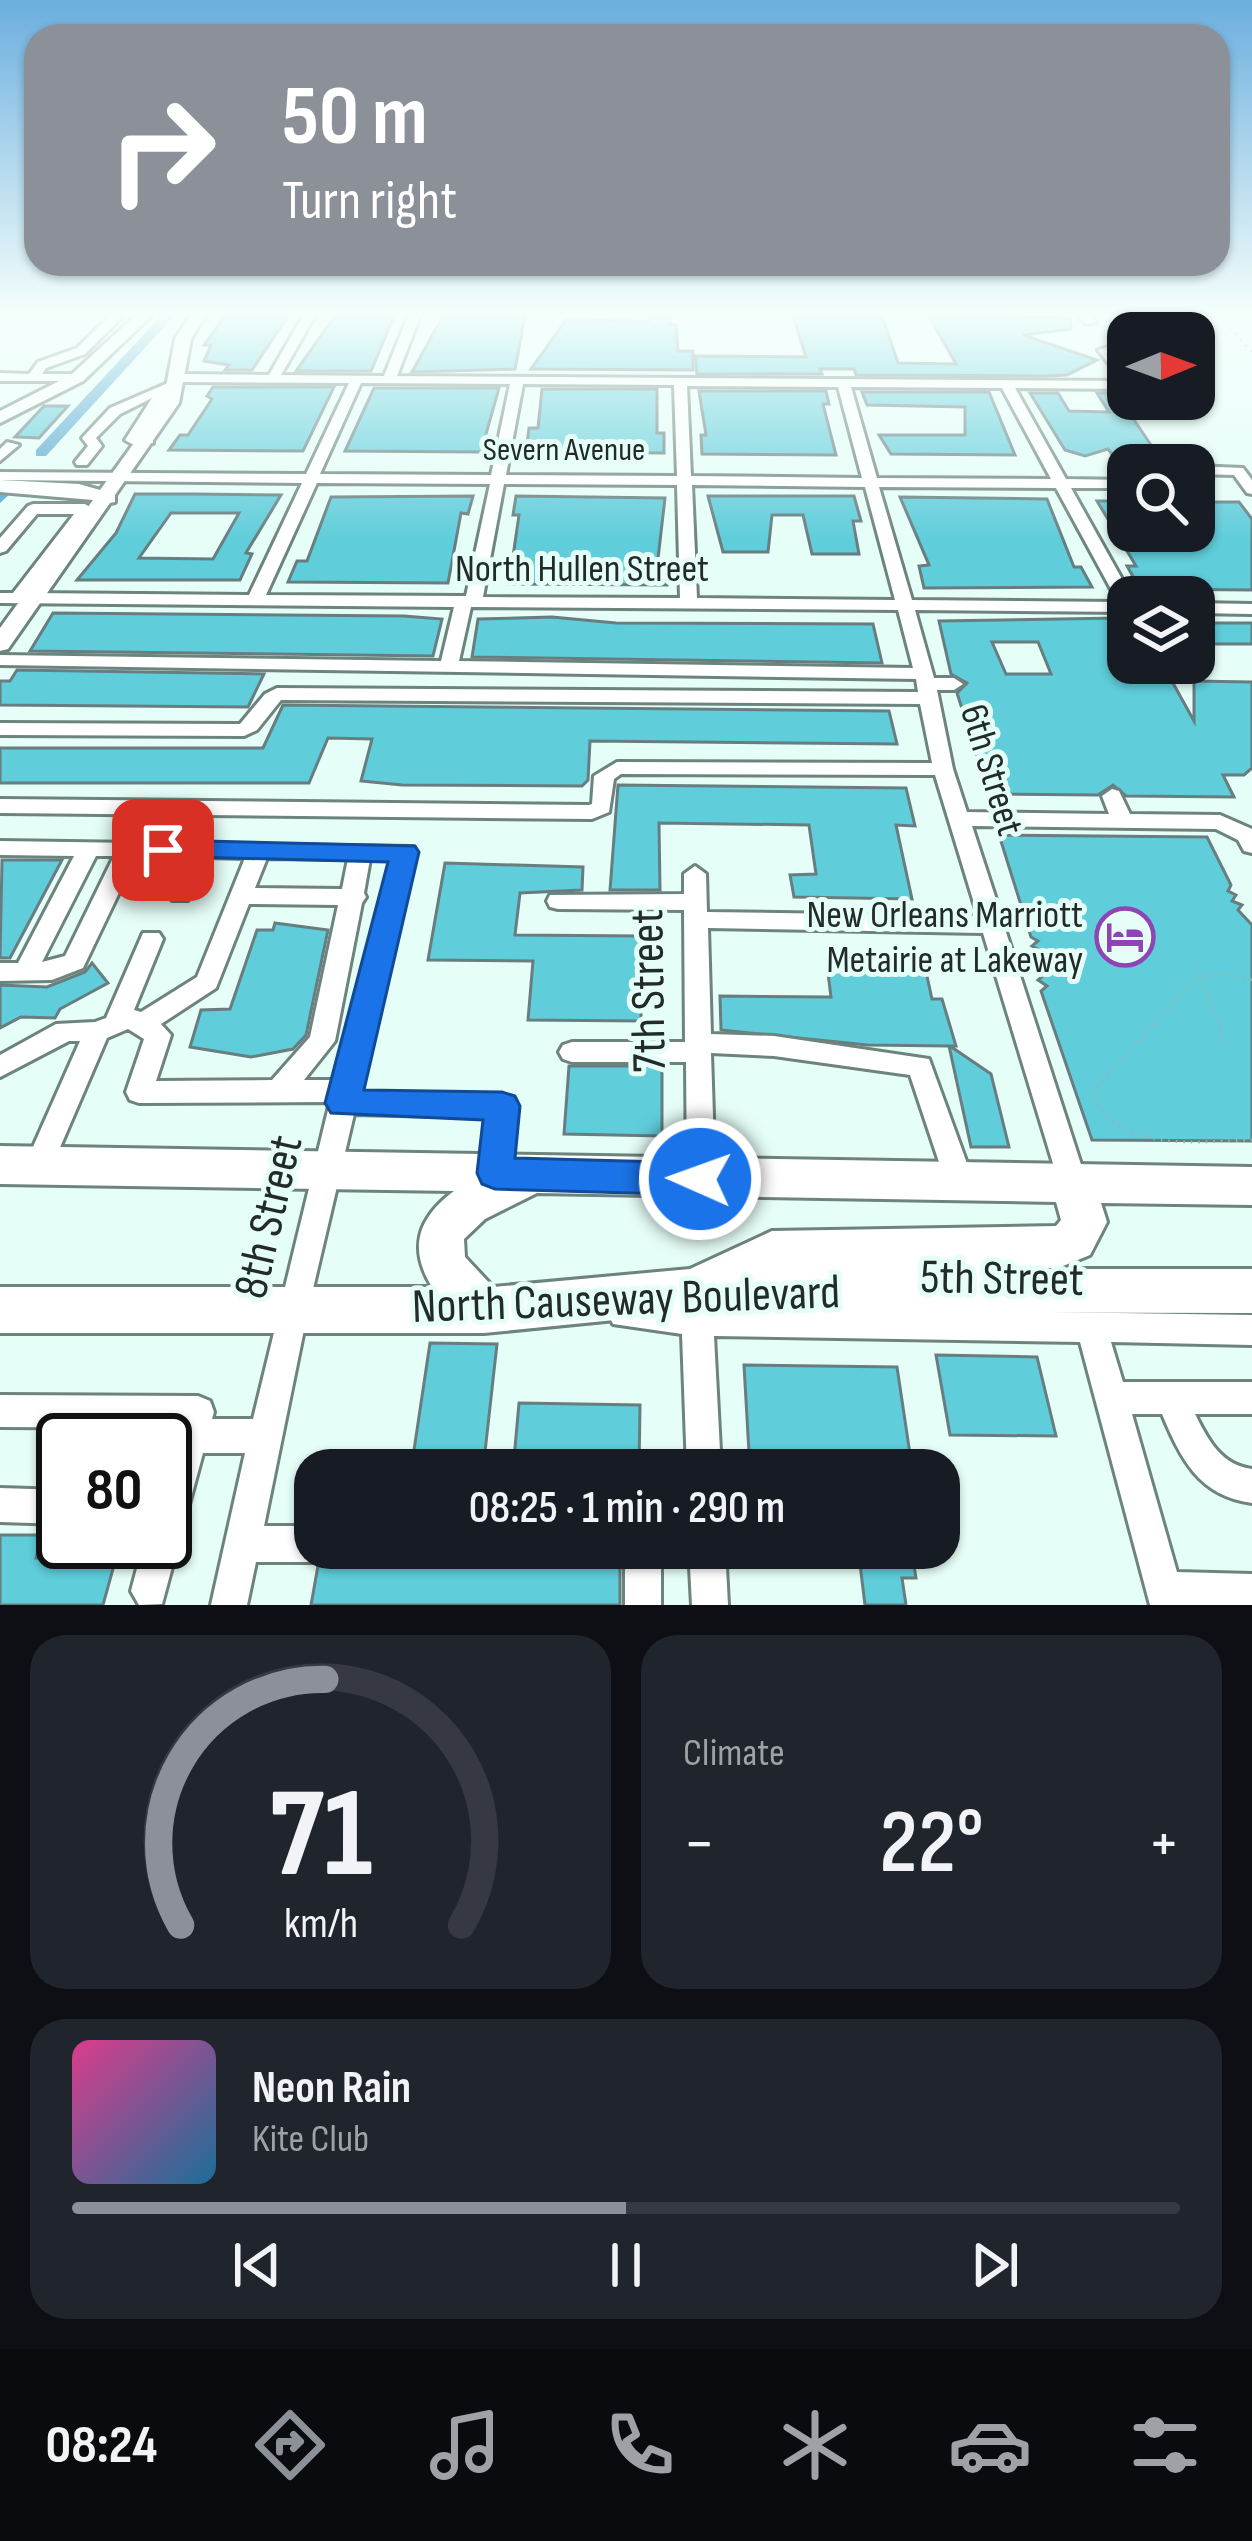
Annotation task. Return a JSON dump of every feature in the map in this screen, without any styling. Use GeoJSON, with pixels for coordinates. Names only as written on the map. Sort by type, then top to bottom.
{"type":"FeatureCollection","features":[{"type":"Feature","properties":{"kind":"highway"},"geometry":{"type":"LineString","coordinates":[[20,1165],[1248,1186]]}},
{"type":"Feature","properties":{"kind":"highway"},"geometry":{"type":"LineString","coordinates":[[484,1310],[452,1284],[440,1261],[438,1241],[447,1219],[517,1174]]}},
{"type":"Feature","properties":{"kind":"highway"},"geometry":{"type":"LineString","coordinates":[[697,1305],[772,1252],[1058,1247],[1074,1240],[1084,1222],[1072,1180]]}},
{"type":"Feature","properties":{"kind":"highway","name":"North Causeway Boulevard"},"geometry":{"type":"LineString","coordinates":[[0,1310],[484,1310],[534,1305],[1252,1291]]}},
{"type":"Feature","properties":{"kind":"main road"},"geometry":{"type":"LineString","coordinates":[[6,412],[30,391]]}},
{"type":"Feature","properties":{"kind":"main road"},"geometry":{"type":"LineString","coordinates":[[6,412],[50,391]]}},
{"type":"Feature","properties":{"kind":"main road"},"geometry":{"type":"LineString","coordinates":[[0,644],[18,598],[128,470],[167,391]]}},
{"type":"Feature","properties":{"kind":"main road"},"geometry":{"type":"LineString","coordinates":[[0,487],[79,490],[107,498]]}},
{"type":"Feature","properties":{"kind":"street"},"geometry":{"type":"LineString","coordinates":[[82,462],[95,446],[89,438],[131,401],[163,405],[220,391]]}},
{"type":"Feature","properties":{"kind":"street"},"geometry":{"type":"LineString","coordinates":[[255,600],[351,391]]}},
{"type":"Feature","properties":{"kind":"street"},"geometry":{"type":"LineString","coordinates":[[448,668],[469,601],[515,391]]}},
{"type":"Feature","properties":{"kind":"street"},"geometry":{"type":"LineString","coordinates":[[680,391],[688,603]]}},
{"type":"Feature","properties":{"kind":"street","name":"6th Street"},"geometry":{"type":"LineString","coordinates":[[845,391],[905,604],[944,769],[1072,1180]]}},
{"type":"Feature","properties":{"kind":"street"},"geometry":{"type":"LineString","coordinates":[[1010,391],[1112,576]]}},
{"type":"Feature","properties":{"kind":"street"},"geometry":{"type":"LineString","coordinates":[[0,445],[12,445],[0,459]]}},
{"type":"Feature","properties":{"kind":"street","name":"Severn Avenue"},"geometry":{"type":"LineString","coordinates":[[0,459],[82,462],[128,470]]}},
{"type":"Feature","properties":{"kind":"street","name":"Severn Avenue"},"geometry":{"type":"LineString","coordinates":[[0,476],[128,470],[1057,476],[1107,472]]}},
{"type":"Feature","properties":{"kind":"street"},"geometry":{"type":"LineString","coordinates":[[1215,475],[1246,482]]}},
{"type":"Feature","properties":{"kind":"street","name":"Severn Avenue"},"geometry":{"type":"LineString","coordinates":[[1057,476],[1107,482]]}},
{"type":"Feature","properties":{"kind":"street"},"geometry":{"type":"LineString","coordinates":[[1215,483],[1246,482]]}},
{"type":"Feature","properties":{"kind":"street"},"geometry":{"type":"LineString","coordinates":[[0,548],[33,509],[86,508],[64,548]]}},
{"type":"Feature","properties":{"kind":"street","name":"North Hullen Street"},"geometry":{"type":"LineString","coordinates":[[18,598],[1107,606]]}},
{"type":"Feature","properties":{"kind":"street"},"geometry":{"type":"LineString","coordinates":[[1215,608],[1252,609]]}},
{"type":"Feature","properties":{"kind":"street"},"geometry":{"type":"LineString","coordinates":[[0,660],[448,668],[925,685]]}},
{"type":"Feature","properties":{"kind":"street"},"geometry":{"type":"LineString","coordinates":[[0,729],[244,730],[257,722],[267,700],[277,694],[954,684]]}},
{"type":"Feature","properties":{"kind":"street"},"geometry":{"type":"LineString","coordinates":[[0,806],[592,812],[602,807],[604,776],[617,768],[944,769]]}},
{"type":"Feature","properties":{"kind":"street"},"geometry":{"type":"LineString","coordinates":[[1112,796],[1122,821]]}},
{"type":"Feature","properties":{"kind":"street"},"geometry":{"type":"LineString","coordinates":[[963,819],[1220,822],[1246,835],[1252,847]]}},
{"type":"Feature","properties":{"kind":"street"},"geometry":{"type":"LineString","coordinates":[[0,848],[361,851],[322,1041],[279,1091]]}},
{"type":"Feature","properties":{"kind":"street"},"geometry":{"type":"LineString","coordinates":[[13,972],[89,849]]}},
{"type":"Feature","properties":{"kind":"street"},"geometry":{"type":"LineString","coordinates":[[13,972],[52,971],[74,962],[129,849]]}},
{"type":"Feature","properties":{"kind":"street"},"geometry":{"type":"LineString","coordinates":[[180,894],[198,850]]}},
{"type":"Feature","properties":{"kind":"street"},"geometry":{"type":"LineString","coordinates":[[118,1027],[207,982],[259,850]]}},
{"type":"Feature","properties":{"kind":"street","name":"8th Street"},"geometry":{"type":"LineString","coordinates":[[229,1605],[293,1310],[405,852],[361,851]]}},
{"type":"Feature","properties":{"kind":"street","name":"7th Street"},"geometry":{"type":"LineString","coordinates":[[695,874],[700,1179]]}},
{"type":"Feature","properties":{"kind":"street"},"geometry":{"type":"LineString","coordinates":[[240,896],[355,897]]}},
{"type":"Feature","properties":{"kind":"street"},"geometry":{"type":"LineString","coordinates":[[558,902],[996,925]]}},
{"type":"Feature","properties":{"kind":"street"},"geometry":{"type":"LineString","coordinates":[[20,1165],[118,1027],[151,939]]}},
{"type":"Feature","properties":{"kind":"street"},"geometry":{"type":"LineString","coordinates":[[0,1066],[65,1031],[118,1027],[158,1035],[139,1092],[279,1091],[502,1106],[517,1174]]}},
{"type":"Feature","properties":{"kind":"street"},"geometry":{"type":"LineString","coordinates":[[572,1052],[774,1046],[920,1066],[959,1180]]}},
{"type":"Feature","properties":{"kind":"street"},"geometry":{"type":"LineString","coordinates":[[697,1305],[703,1449]]}},
{"type":"Feature","properties":{"kind":"street","name":"5th Street"},"geometry":{"type":"LineString","coordinates":[[697,1305],[1092,1329],[1252,1330]]}},
{"type":"Feature","properties":{"kind":"street"},"geometry":{"type":"LineString","coordinates":[[1092,1329],[1166,1598],[1252,1592]]}},
{"type":"Feature","properties":{"kind":"street"},"geometry":{"type":"LineString","coordinates":[[1111,1398],[1252,1399]]}},
{"type":"Feature","properties":{"kind":"street"},"geometry":{"type":"LineString","coordinates":[[1172,1398],[1193,1449],[1216,1475],[1237,1486],[1252,1486]]}},
{"type":"Feature","properties":{"kind":"street"},"geometry":{"type":"LineString","coordinates":[[0,1411],[198,1412],[192,1433]]}},
{"type":"Feature","properties":{"kind":"street"},"geometry":{"type":"LineString","coordinates":[[192,1436],[266,1436]]}},
{"type":"Feature","properties":{"kind":"street"},"geometry":{"type":"LineString","coordinates":[[0,1505],[36,1506]]}},
{"type":"Feature","properties":{"kind":"street"},"geometry":{"type":"LineString","coordinates":[[242,1544],[294,1544]]}},
{"type":"Feature","properties":{"kind":"street"},"geometry":{"type":"LineString","coordinates":[[148,1591],[154,1569]]}},
{"type":"Feature","properties":{"kind":"street"},"geometry":{"type":"LineString","coordinates":[[643,1569],[643,1605]]}},
{"type":"Feature","properties":{"kind":"street"},"geometry":{"type":"LineString","coordinates":[[708,1569],[710,1605]]}},
{"type":"Feature","properties":{"kind":"path"},"geometry":{"type":"LineString","coordinates":[[1197,965],[1227,1048]]}},
{"type":"Feature","properties":{"kind":"path"},"geometry":{"type":"LineString","coordinates":[[1252,980],[1232,974],[1200,976],[1097,1081],[1095,1104],[1130,1135],[1252,1140]]}},
{"type":"Feature","properties":{"kind":"building"},"geometry":{"type":"Polygon","coordinates":[[[210,391],[332,391],[303,451],[169,450],[180,435],[188,435],[212,399],[207,396],[210,391]]]}},
{"type":"Feature","properties":{"kind":"building"},"geometry":{"type":"Polygon","coordinates":[[[373,391],[498,391],[481,452],[345,451],[373,391]]]}},
{"type":"Feature","properties":{"kind":"building"},"geometry":{"type":"Polygon","coordinates":[[[542,391],[657,391],[657,433],[664,433],[664,453],[526,452],[529,428],[538,428],[542,391]]]}},
{"type":"Feature","properties":{"kind":"building"},"geometry":{"type":"Polygon","coordinates":[[[699,391],[826,391],[829,404],[823,404],[836,455],[702,454],[701,435],[706,435],[699,391]]]}},
{"type":"Feature","properties":{"kind":"building"},"geometry":{"type":"Polygon","coordinates":[[[862,392],[989,392],[1015,455],[891,454],[879,435],[965,435],[965,407],[867,405],[862,392]]]}},
{"type":"Feature","properties":{"kind":"building"},"geometry":{"type":"Polygon","coordinates":[[[1030,393],[1058,393],[1069,411],[1107,412],[1107,420],[1134,420],[1150,444],[1107,444],[1107,449],[1085,456],[1065,450],[1030,393]]]}},
{"type":"Feature","properties":{"kind":"building"},"geometry":{"type":"Polygon","coordinates":[[[44,406],[68,406],[39,438],[15,437],[44,406]]]}},
{"type":"Feature","properties":{"kind":"building"},"geometry":{"type":"Polygon","coordinates":[[[135,494],[281,495],[246,553],[252,554],[240,580],[77,580],[116,533],[135,494]],[[171,513],[139,558],[213,559],[239,513],[171,513]]]}},
{"type":"Feature","properties":{"kind":"building"},"geometry":{"type":"Polygon","coordinates":[[[473,496],[468,514],[461,513],[448,583],[288,582],[297,561],[307,561],[331,497],[473,496]]]}},
{"type":"Feature","properties":{"kind":"building"},"geometry":{"type":"Polygon","coordinates":[[[516,496],[665,498],[657,567],[667,567],[667,585],[509,584],[519,515],[513,515],[516,496]]]}},
{"type":"Feature","properties":{"kind":"building"},"geometry":{"type":"Polygon","coordinates":[[[708,496],[854,496],[861,521],[853,521],[859,554],[812,554],[803,515],[772,515],[768,552],[723,552],[708,496]]]}},
{"type":"Feature","properties":{"kind":"building"},"geometry":{"type":"Polygon","coordinates":[[[900,497],[1047,499],[1074,567],[1081,567],[1092,587],[924,588],[919,566],[929,565],[900,497]]]}},
{"type":"Feature","properties":{"kind":"building"},"geometry":{"type":"Polygon","coordinates":[[[1215,502],[1239,502],[1252,519],[1252,590],[1215,590],[1215,576],[1133,576],[1127,566],[1136,566],[1128,552],[1215,552],[1215,502]]]}},
{"type":"Feature","properties":{"kind":"building"},"geometry":{"type":"Polygon","coordinates":[[[53,613],[442,619],[433,656],[30,651],[53,613]]]}},
{"type":"Feature","properties":{"kind":"building"},"geometry":{"type":"Polygon","coordinates":[[[552,617],[616,623],[873,624],[882,663],[472,657],[478,619],[552,617]]]}},
{"type":"Feature","properties":{"kind":"building"},"geometry":{"type":"Polygon","coordinates":[[[1107,618],[1107,684],[1173,684],[1194,721],[1194,684],[1252,682],[1252,768],[1244,775],[1223,775],[1234,797],[1126,796],[1113,785],[1098,795],[989,794],[957,693],[967,683],[951,674],[939,621],[1107,618]],[[992,642],[1006,674],[1051,674],[1038,642],[992,642]]]}},
{"type":"Feature","properties":{"kind":"building"},"geometry":{"type":"Polygon","coordinates":[[[1215,623],[1252,623],[1252,644],[1215,644],[1215,623]]]}},
{"type":"Feature","properties":{"kind":"building"},"geometry":{"type":"Polygon","coordinates":[[[17,670],[264,674],[248,707],[0,705],[0,681],[10,681],[17,670]]]}},
{"type":"Feature","properties":{"kind":"building"},"geometry":{"type":"Polygon","coordinates":[[[283,705],[889,711],[897,744],[590,741],[588,780],[582,786],[402,785],[361,781],[372,739],[328,738],[309,783],[0,783],[0,748],[263,748],[283,705]]]}},
{"type":"Feature","properties":{"kind":"building"},"geometry":{"type":"Polygon","coordinates":[[[618,785],[906,788],[915,826],[896,825],[912,899],[794,897],[790,875],[816,874],[809,825],[659,823],[660,890],[610,890],[618,785]]]}},
{"type":"Feature","properties":{"kind":"building"},"geometry":{"type":"Polygon","coordinates":[[[999,835],[1207,837],[1231,885],[1228,891],[1236,895],[1232,901],[1242,905],[1238,910],[1252,925],[1252,1141],[1092,1140],[1041,991],[1047,986],[1038,980],[1045,974],[1037,969],[1044,963],[1035,957],[1041,951],[1032,946],[1038,941],[1031,937],[999,835]]]}},
{"type":"Feature","properties":{"kind":"building"},"geometry":{"type":"Polygon","coordinates":[[[2,860],[62,860],[10,958],[0,958],[2,860]]]}},
{"type":"Feature","properties":{"kind":"building"},"geometry":{"type":"Polygon","coordinates":[[[445,863],[583,867],[582,890],[520,893],[515,935],[641,936],[641,1021],[528,1020],[533,961],[428,960],[445,863]]]}},
{"type":"Feature","properties":{"kind":"building"},"geometry":{"type":"Polygon","coordinates":[[[275,923],[328,930],[306,1035],[293,1049],[251,1057],[190,1047],[201,1010],[230,1009],[257,930],[273,930],[275,923]]]}},
{"type":"Feature","properties":{"kind":"building"},"geometry":{"type":"Polygon","coordinates":[[[826,957],[923,958],[932,999],[942,999],[956,1046],[950,1046],[991,1074],[1009,1147],[971,1147],[949,1046],[867,1045],[721,1030],[720,996],[831,997],[826,957]]]}},
{"type":"Feature","properties":{"kind":"building"},"geometry":{"type":"Polygon","coordinates":[[[92,963],[108,983],[60,1009],[55,1018],[21,1017],[0,1028],[0,985],[47,987],[85,972],[92,963]]]}},
{"type":"Feature","properties":{"kind":"building"},"geometry":{"type":"Polygon","coordinates":[[[569,1066],[662,1066],[662,1136],[564,1134],[569,1066]]]}},
{"type":"Feature","properties":{"kind":"building"},"geometry":{"type":"Polygon","coordinates":[[[430,1343],[497,1344],[485,1449],[414,1449],[430,1343]]]}},
{"type":"Feature","properties":{"kind":"building"},"geometry":{"type":"Polygon","coordinates":[[[936,1355],[1037,1357],[1056,1436],[950,1435],[936,1355]]]}},
{"type":"Feature","properties":{"kind":"building"},"geometry":{"type":"Polygon","coordinates":[[[744,1365],[897,1367],[909,1449],[749,1449],[744,1365]]]}},
{"type":"Feature","properties":{"kind":"building"},"geometry":{"type":"Polygon","coordinates":[[[519,1403],[640,1405],[639,1449],[515,1449],[519,1403]]]}},
{"type":"Feature","properties":{"kind":"building"},"geometry":{"type":"Polygon","coordinates":[[[0,1535],[36,1535],[36,1569],[113,1569],[103,1605],[0,1605],[0,1535]]]}},
{"type":"Feature","properties":{"kind":"building"},"geometry":{"type":"Polygon","coordinates":[[[317,1569],[620,1569],[620,1605],[311,1605],[317,1569]]]}},
{"type":"Feature","properties":{"kind":"building"},"geometry":{"type":"Polygon","coordinates":[[[861,1569],[914,1569],[916,1578],[902,1578],[906,1605],[865,1605],[861,1569]]]}},
{"type":"Feature","properties":{"kind":"waterway"},"geometry":{"type":"LineString","coordinates":[[41,453],[99,391]]}},
{"type":"Feature","properties":{"kind":"waterway"},"geometry":{"type":"LineString","coordinates":[[0,498],[3,494]]}},
{"type":"Feature","properties":{"kind":"place","name":"New Orleans Marriott Metairie at Lakeway"},"geometry":{"type":"Point","coordinates":[1125,937]}},
{"type":"Feature","properties":{"kind":"route"},"geometry":{"type":"LineString","coordinates":[[163,850],[405,852],[343,1103],[502,1106],[495,1173],[700,1179]]}}]}
